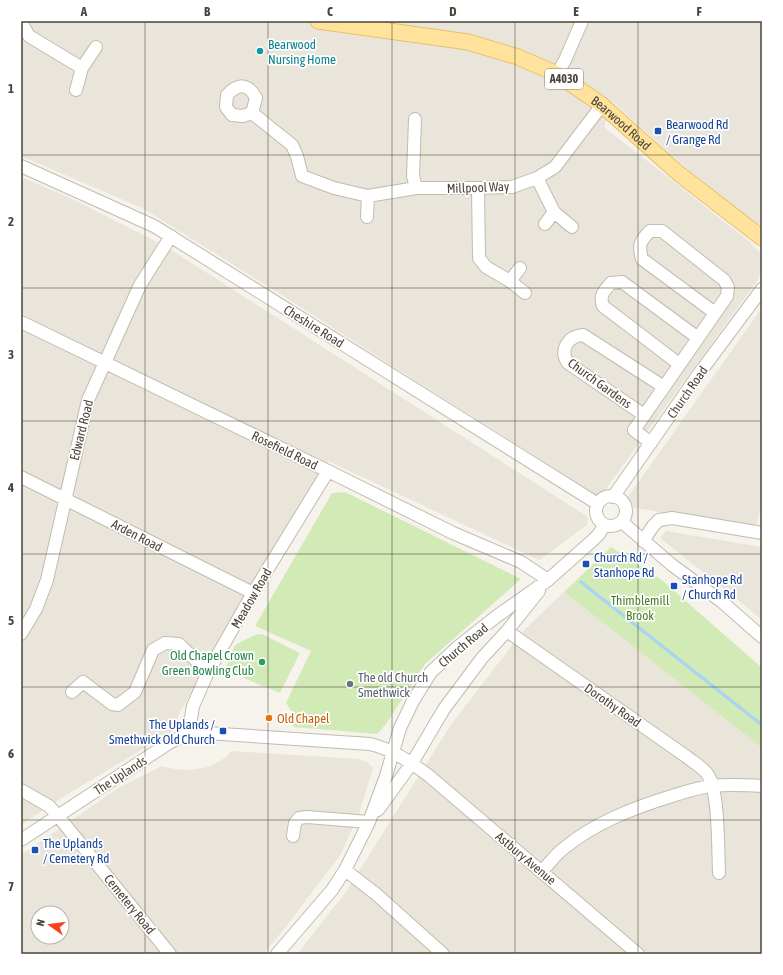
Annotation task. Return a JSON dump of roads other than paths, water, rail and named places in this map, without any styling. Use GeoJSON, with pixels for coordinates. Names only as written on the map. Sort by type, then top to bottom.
{"type":"FeatureCollection","features":[{"type":"Feature","properties":{"kind":"main road","name":"Bearwood Road"},"geometry":{"type":"LineString","coordinates":[[318,21],[388,26],[468,42],[518,57],[557,74],[602,106],[678,173],[762,238]]}},
{"type":"Feature","properties":{"kind":"street"},"geometry":{"type":"LineString","coordinates":[[557,74],[565,60],[582,21]]}},
{"type":"Feature","properties":{"kind":"street"},"geometry":{"type":"LineString","coordinates":[[21,22],[29,36],[43,46],[82,68]]}},
{"type":"Feature","properties":{"kind":"street"},"geometry":{"type":"LineString","coordinates":[[76,90],[82,68],[96,46]]}},
{"type":"Feature","properties":{"kind":"street","name":"Millpool Way"},"geometry":{"type":"LineString","coordinates":[[252,113],[292,145],[297,156],[302,176],[334,188],[368,196],[416,188],[512,187],[537,178],[555,167],[602,106]]}},
{"type":"Feature","properties":{"kind":"street"},"geometry":{"type":"LineString","coordinates":[[416,119],[413,176],[416,188]]}},
{"type":"Feature","properties":{"kind":"street","name":"Cheshire Road"},"geometry":{"type":"LineString","coordinates":[[21,166],[154,226],[598,504]]}},
{"type":"Feature","properties":{"kind":"street"},"geometry":{"type":"LineString","coordinates":[[537,178],[554,212],[572,227]]}},
{"type":"Feature","properties":{"kind":"street"},"geometry":{"type":"LineString","coordinates":[[478,188],[479,258],[486,267],[510,281],[525,293]]}},
{"type":"Feature","properties":{"kind":"street"},"geometry":{"type":"LineString","coordinates":[[367,217],[368,196]]}},
{"type":"Feature","properties":{"kind":"street"},"geometry":{"type":"LineString","coordinates":[[545,224],[554,212]]}},
{"type":"Feature","properties":{"kind":"street","name":"Church Gardens"},"geometry":{"type":"LineString","coordinates":[[651,443],[634,430],[727,296],[728,287],[724,280],[662,231],[650,231],[642,238],[639,248],[642,259],[715,313]]}},
{"type":"Feature","properties":{"kind":"street","name":"Edward Road"},"geometry":{"type":"LineString","coordinates":[[21,634],[36,609],[47,580],[88,400],[140,285],[171,236]]}},
{"type":"Feature","properties":{"kind":"street"},"geometry":{"type":"LineString","coordinates":[[510,281],[520,268]]}},
{"type":"Feature","properties":{"kind":"street"},"geometry":{"type":"LineString","coordinates":[[679,364],[603,306],[601,300],[604,291],[612,283],[622,282],[698,338]]}},
{"type":"Feature","properties":{"kind":"street","name":"Church Road"},"geometry":{"type":"LineString","coordinates":[[613,497],[762,288]]}},
{"type":"Feature","properties":{"kind":"street","name":"Rosefield Road"},"geometry":{"type":"LineString","coordinates":[[21,322],[453,533],[521,562],[548,580]]}},
{"type":"Feature","properties":{"kind":"street","name":"Church Gardens"},"geometry":{"type":"LineString","coordinates":[[644,415],[568,363],[564,356],[564,350],[568,343],[576,335],[583,335],[664,387]]}},
{"type":"Feature","properties":{"kind":"street","name":"Meadow Road"},"geometry":{"type":"LineString","coordinates":[[191,732],[190,724],[193,706],[208,672],[253,593],[328,471]]}},
{"type":"Feature","properties":{"kind":"street","name":"Arden Road"},"geometry":{"type":"LineString","coordinates":[[21,477],[253,593]]}},
{"type":"Feature","properties":{"kind":"street"},"geometry":{"type":"LineString","coordinates":[[605,498],[618,498],[624,505],[626,514],[622,522],[614,526],[604,525],[598,518],[596,509],[598,504],[605,498]]}},
{"type":"Feature","properties":{"kind":"street"},"geometry":{"type":"LineString","coordinates":[[643,541],[659,520],[672,518],[762,534]]}},
{"type":"Feature","properties":{"kind":"street"},"geometry":{"type":"LineString","coordinates":[[622,522],[672,565],[721,601],[762,637]]}},
{"type":"Feature","properties":{"kind":"street","name":"Church Road"},"geometry":{"type":"LineString","coordinates":[[277,954],[328,895],[345,870],[369,822],[386,776],[400,728],[413,701],[431,672],[459,646],[497,616],[548,580],[593,540],[599,534],[604,525]]}},
{"type":"Feature","properties":{"kind":"street","name":"Church Road"},"geometry":{"type":"LineString","coordinates":[[369,822],[412,763],[444,709],[482,658],[548,580]]}},
{"type":"Feature","properties":{"kind":"street","name":"Dorothy Road"},"geometry":{"type":"LineString","coordinates":[[506,631],[687,757],[708,774],[713,786]]}},
{"type":"Feature","properties":{"kind":"street"},"geometry":{"type":"LineString","coordinates":[[72,692],[83,682],[112,704],[118,705],[134,692],[152,650],[165,642],[179,644],[208,672]]}},
{"type":"Feature","properties":{"kind":"street"},"geometry":{"type":"LineString","coordinates":[[191,732],[370,744],[393,752],[412,763]]}},
{"type":"Feature","properties":{"kind":"street","name":"The Uplands"},"geometry":{"type":"LineString","coordinates":[[21,840],[169,743],[191,732]]}},
{"type":"Feature","properties":{"kind":"street","name":"Astbury Avenue"},"geometry":{"type":"LineString","coordinates":[[412,763],[542,871],[638,954]]}},
{"type":"Feature","properties":{"kind":"street"},"geometry":{"type":"LineString","coordinates":[[713,786],[716,808],[719,873]]}},
{"type":"Feature","properties":{"kind":"street"},"geometry":{"type":"LineString","coordinates":[[542,871],[562,850],[582,834],[620,814],[645,804],[684,792],[713,786],[762,786]]}},
{"type":"Feature","properties":{"kind":"street","name":"Cemetery Road"},"geometry":{"type":"LineString","coordinates":[[21,790],[49,806],[170,954]]}},
{"type":"Feature","properties":{"kind":"street"},"geometry":{"type":"LineString","coordinates":[[293,836],[295,823],[300,818],[307,817],[369,822]]}},
{"type":"Feature","properties":{"kind":"street"},"geometry":{"type":"LineString","coordinates":[[345,870],[376,894],[443,954]]}},
{"type":"Feature","properties":{"kind":"waterway","name":"Thimblemill Brook"},"geometry":{"type":"LineString","coordinates":[[581,582],[762,725]]}},
{"type":"Feature","properties":{"kind":"place","name":"Bearwood Nursing Home"},"geometry":{"type":"Point","coordinates":[260,51]}},
{"type":"Feature","properties":{"kind":"place","name":"Bearwood Rd / Grange Rd"},"geometry":{"type":"Point","coordinates":[658,131]}},
{"type":"Feature","properties":{"kind":"place","name":"Church Rd / Stanhope Rd"},"geometry":{"type":"Point","coordinates":[586,564]}},
{"type":"Feature","properties":{"kind":"place","name":"Stanhope Rd / Church Rd"},"geometry":{"type":"Point","coordinates":[674,586]}},
{"type":"Feature","properties":{"kind":"place","name":"Old Chapel Crown Green Bowling Club"},"geometry":{"type":"Point","coordinates":[262,662]}},
{"type":"Feature","properties":{"kind":"place","name":"The old Church Smethwick"},"geometry":{"type":"Point","coordinates":[350,684]}},
{"type":"Feature","properties":{"kind":"place","name":"Old Chapel"},"geometry":{"type":"Point","coordinates":[269,718]}},
{"type":"Feature","properties":{"kind":"place","name":"The Uplands / Smethwick Old Church"},"geometry":{"type":"Point","coordinates":[223,731]}},
{"type":"Feature","properties":{"kind":"place","name":"The Uplands / Cemetery Rd"},"geometry":{"type":"Point","coordinates":[35,850]}}]}
